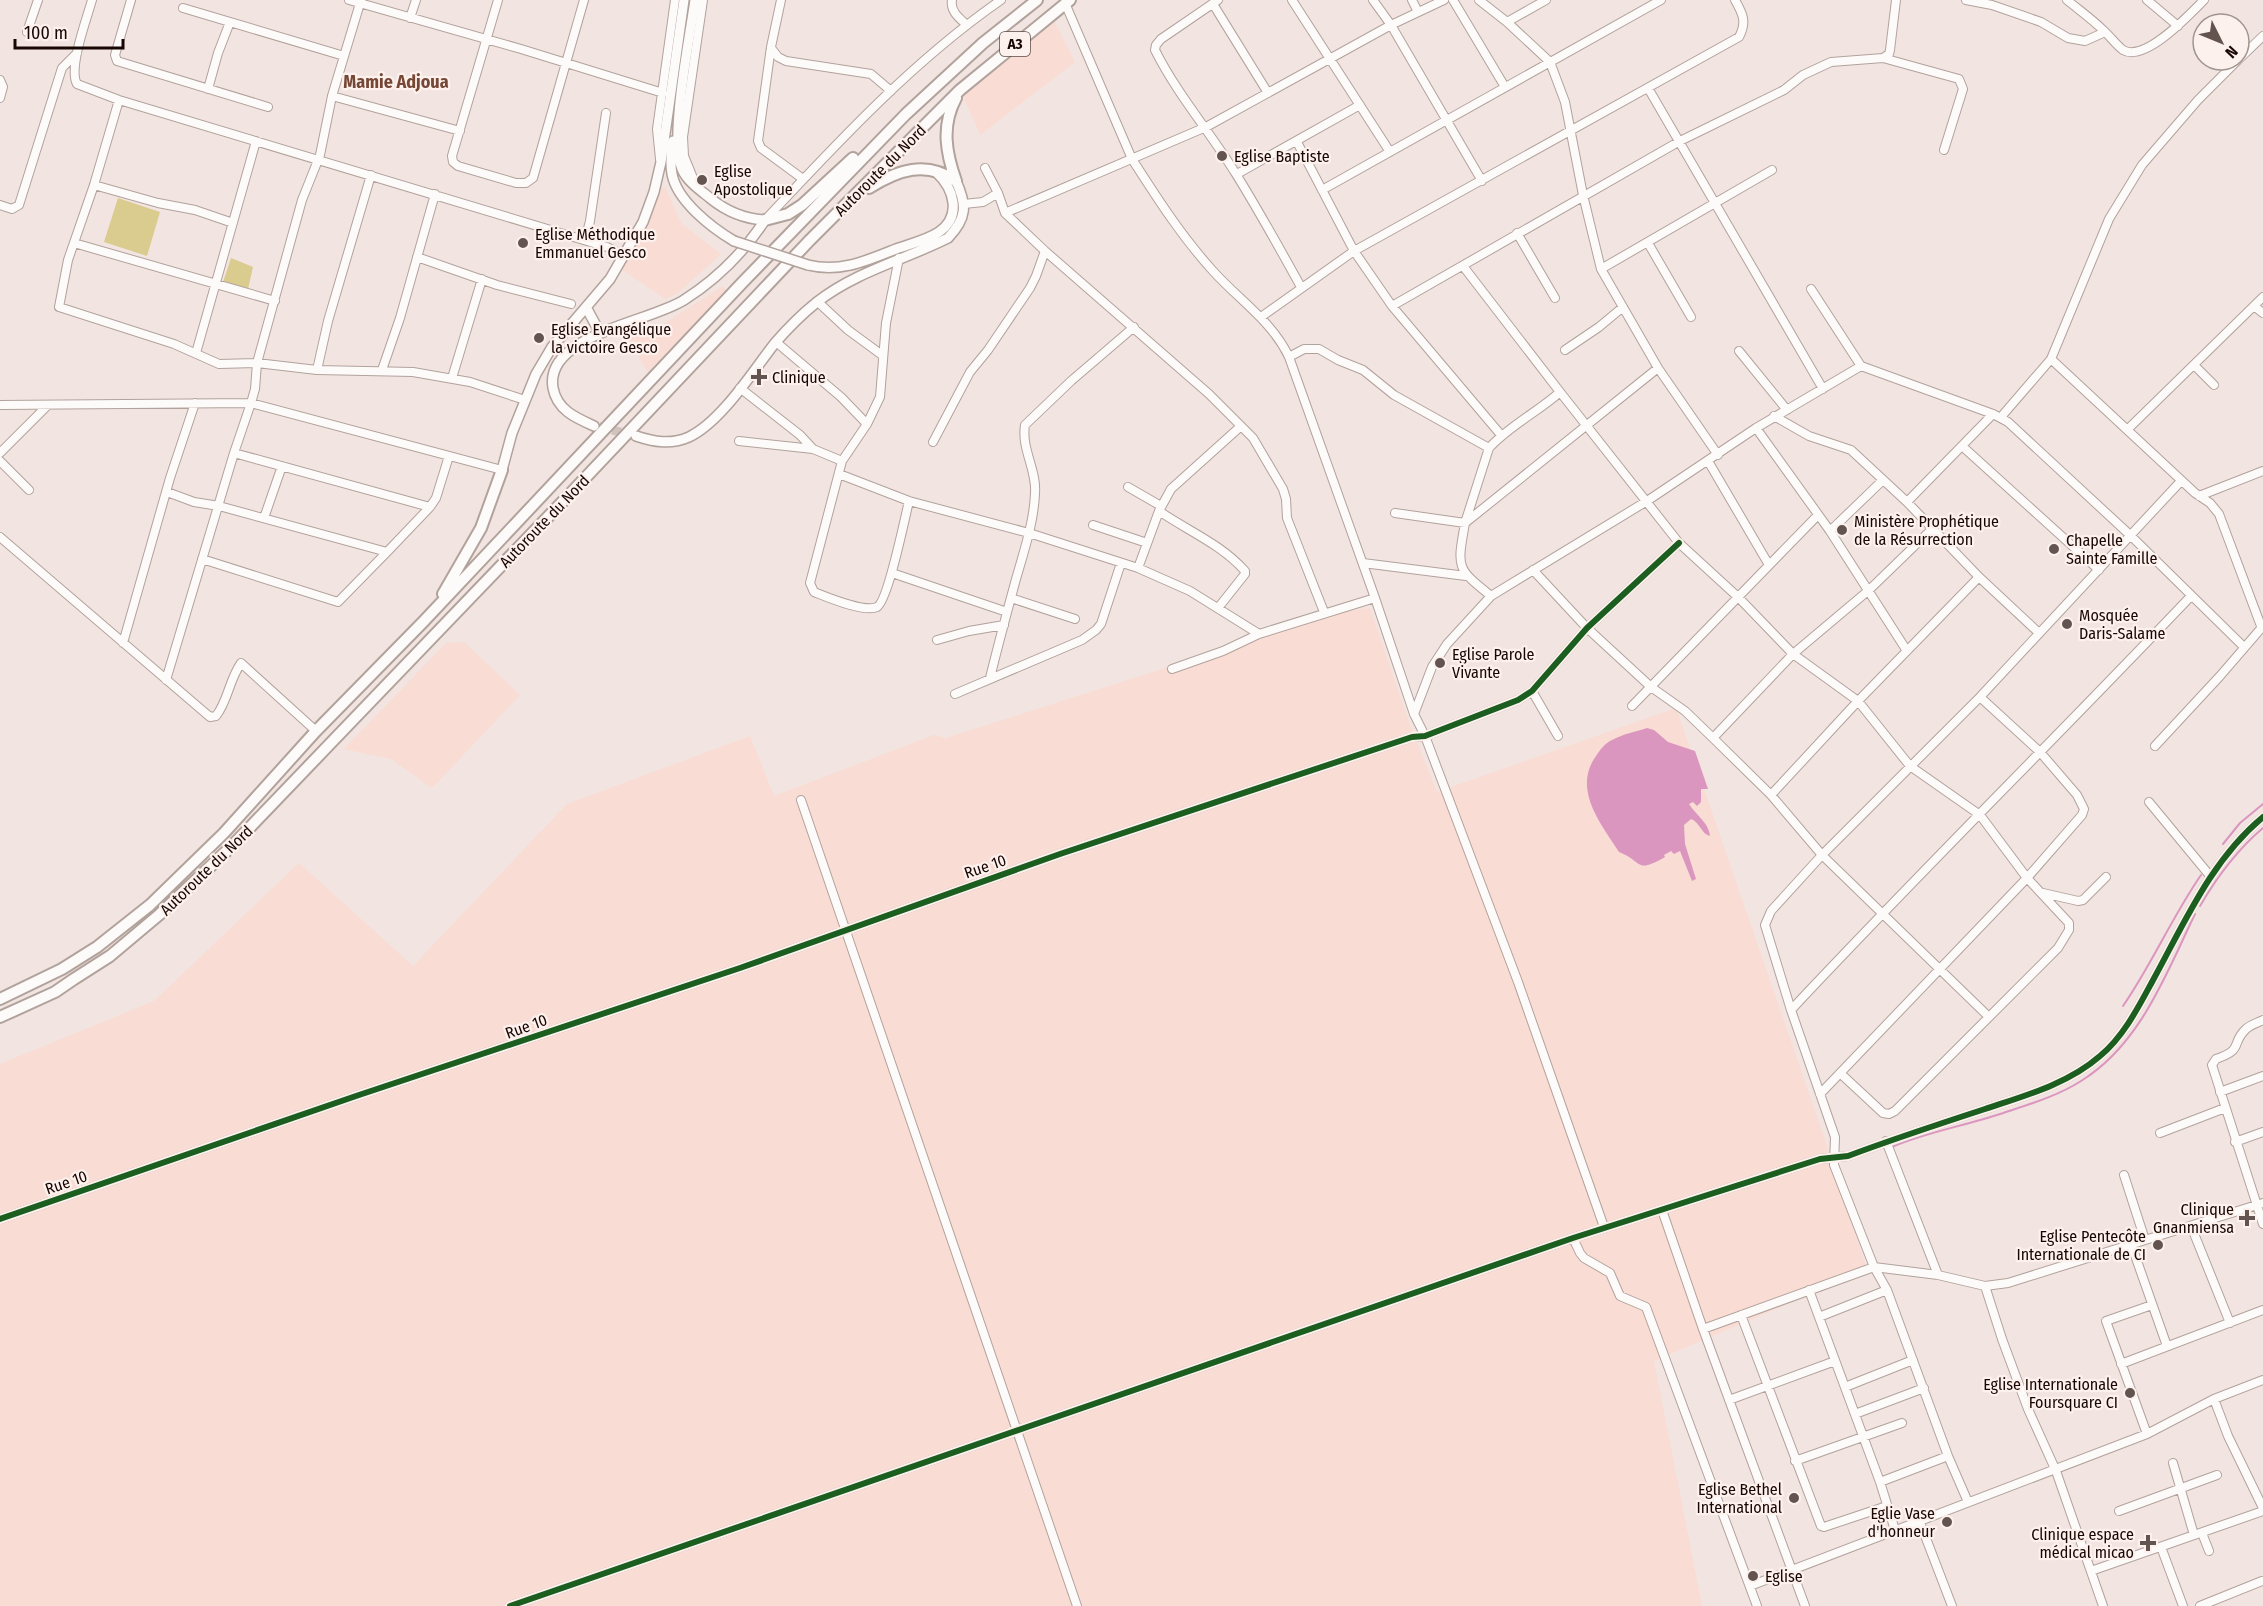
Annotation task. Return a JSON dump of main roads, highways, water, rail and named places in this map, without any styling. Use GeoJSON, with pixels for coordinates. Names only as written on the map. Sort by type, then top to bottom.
{"type":"FeatureCollection","features":[{"type":"Feature","properties":{"kind":"highway","name":"Autoroute du Nord"},"geometry":{"type":"LineString","coordinates":[[0,999],[62,969],[97,948],[128,924],[224,833],[316,731],[424,621],[749,275],[906,114],[968,56],[1037,0]]}},
{"type":"Feature","properties":{"kind":"highway","name":"Autoroute du Nord"},"geometry":{"type":"LineString","coordinates":[[0,1017],[55,992],[110,956],[160,914],[232,846],[836,214],[960,90],[1068,2]]}},
{"type":"Feature","properties":{"kind":"highway"},"geometry":{"type":"LineString","coordinates":[[956,181],[946,147],[946,132],[950,108],[960,90]]}},
{"type":"Feature","properties":{"kind":"highway"},"geometry":{"type":"LineString","coordinates":[[765,220],[788,214],[802,205],[879,134],[906,114]]}},
{"type":"Feature","properties":{"kind":"highway"},"geometry":{"type":"LineString","coordinates":[[836,214],[867,188],[893,173],[906,170],[935,170],[956,181]]}},
{"type":"Feature","properties":{"kind":"highway"},"geometry":{"type":"LineString","coordinates":[[424,621],[439,602],[481,528],[502,470]]}},
{"type":"Feature","properties":{"kind":"main road"},"geometry":{"type":"LineString","coordinates":[[502,470],[536,374],[552,347],[610,279],[625,256],[654,192],[661,162],[684,0]]}},
{"type":"Feature","properties":{"kind":"main road"},"geometry":{"type":"LineString","coordinates":[[594,426],[575,418],[562,408],[554,397],[553,370],[564,354],[600,333],[667,310],[701,289],[743,251],[765,220],[742,217],[718,205],[684,172],[678,157],[678,128],[695,0]]}},
{"type":"Feature","properties":{"kind":"main road"},"geometry":{"type":"LineString","coordinates":[[683,86],[672,147],[671,165],[675,184],[708,224],[734,241],[808,265],[842,268],[936,233],[949,220],[953,199],[945,181],[935,170]]}},
{"type":"Feature","properties":{"kind":"main road"},"geometry":{"type":"LineString","coordinates":[[636,436],[664,443],[689,437],[703,428],[740,388],[776,342],[818,302],[859,275],[948,238],[955,231],[961,219],[964,204],[956,181]]}},
{"type":"Feature","properties":{"kind":"main road"},"geometry":{"type":"LineString","coordinates":[[586,307],[600,333]]}},
{"type":"Feature","properties":{"kind":"waterway"},"geometry":{"type":"LineString","coordinates":[[2223,844],[2240,823],[2263,804]]}},
{"type":"Feature","properties":{"kind":"waterway"},"geometry":{"type":"LineString","coordinates":[[2200,906],[2228,864],[2263,828]]}},
{"type":"Feature","properties":{"kind":"waterway"},"geometry":{"type":"LineString","coordinates":[[2123,1006],[2201,875]]}},
{"type":"Feature","properties":{"kind":"waterway"},"geometry":{"type":"LineString","coordinates":[[1892,1147],[2042,1100],[2081,1081],[2102,1066],[2120,1048],[2149,1006],[2195,914]]}},
{"type":"Feature","properties":{"kind":"tunnel"},"geometry":{"type":"LineString","coordinates":[[599,427],[633,435]]}},
{"type":"Feature","properties":{"kind":"place","name":"Eglise Baptiste"},"geometry":{"type":"Point","coordinates":[1222,156]}},
{"type":"Feature","properties":{"kind":"place","name":"Eglise Apostolique"},"geometry":{"type":"Point","coordinates":[702,180]}},
{"type":"Feature","properties":{"kind":"place","name":"Eglise Méthodique Emmanuel Gesco"},"geometry":{"type":"Point","coordinates":[523,243]}},
{"type":"Feature","properties":{"kind":"place","name":"Eglise Evangélique la victoire Gesco"},"geometry":{"type":"Point","coordinates":[539,338]}},
{"type":"Feature","properties":{"kind":"place","name":"Clinique"},"geometry":{"type":"Point","coordinates":[759,377]}},
{"type":"Feature","properties":{"kind":"place","name":"Ministère Prophétique de la Résurrection"},"geometry":{"type":"Point","coordinates":[1842,530]}},
{"type":"Feature","properties":{"kind":"place","name":"Chapelle Sainte Famille"},"geometry":{"type":"Point","coordinates":[2054,549]}},
{"type":"Feature","properties":{"kind":"place","name":"Mosquée Daris-Salame"},"geometry":{"type":"Point","coordinates":[2067,624]}},
{"type":"Feature","properties":{"kind":"place","name":"Eglise Parole Vivante"},"geometry":{"type":"Point","coordinates":[1440,663]}},
{"type":"Feature","properties":{"kind":"place","name":"Clinique Gnanmiensa"},"geometry":{"type":"Point","coordinates":[2247,1218]}},
{"type":"Feature","properties":{"kind":"place","name":"Eglise Pentecôte Internationale de CI"},"geometry":{"type":"Point","coordinates":[2158,1245]}},
{"type":"Feature","properties":{"kind":"place","name":"Eglise Internationale Foursquare CI"},"geometry":{"type":"Point","coordinates":[2130,1393]}},
{"type":"Feature","properties":{"kind":"place","name":"Eglise Bethel International"},"geometry":{"type":"Point","coordinates":[1794,1498]}},
{"type":"Feature","properties":{"kind":"place","name":"Eglie Vase d'honneur"},"geometry":{"type":"Point","coordinates":[1947,1522]}},
{"type":"Feature","properties":{"kind":"place","name":"Clinique espace médical micao"},"geometry":{"type":"Point","coordinates":[2148,1543]}},
{"type":"Feature","properties":{"kind":"place","name":"Eglise"},"geometry":{"type":"Point","coordinates":[1753,1576]}},
{"type":"Feature","properties":{"kind":"district","name":"Mamie Adjoua"},"geometry":{"type":"Point","coordinates":[396,82]}}]}
